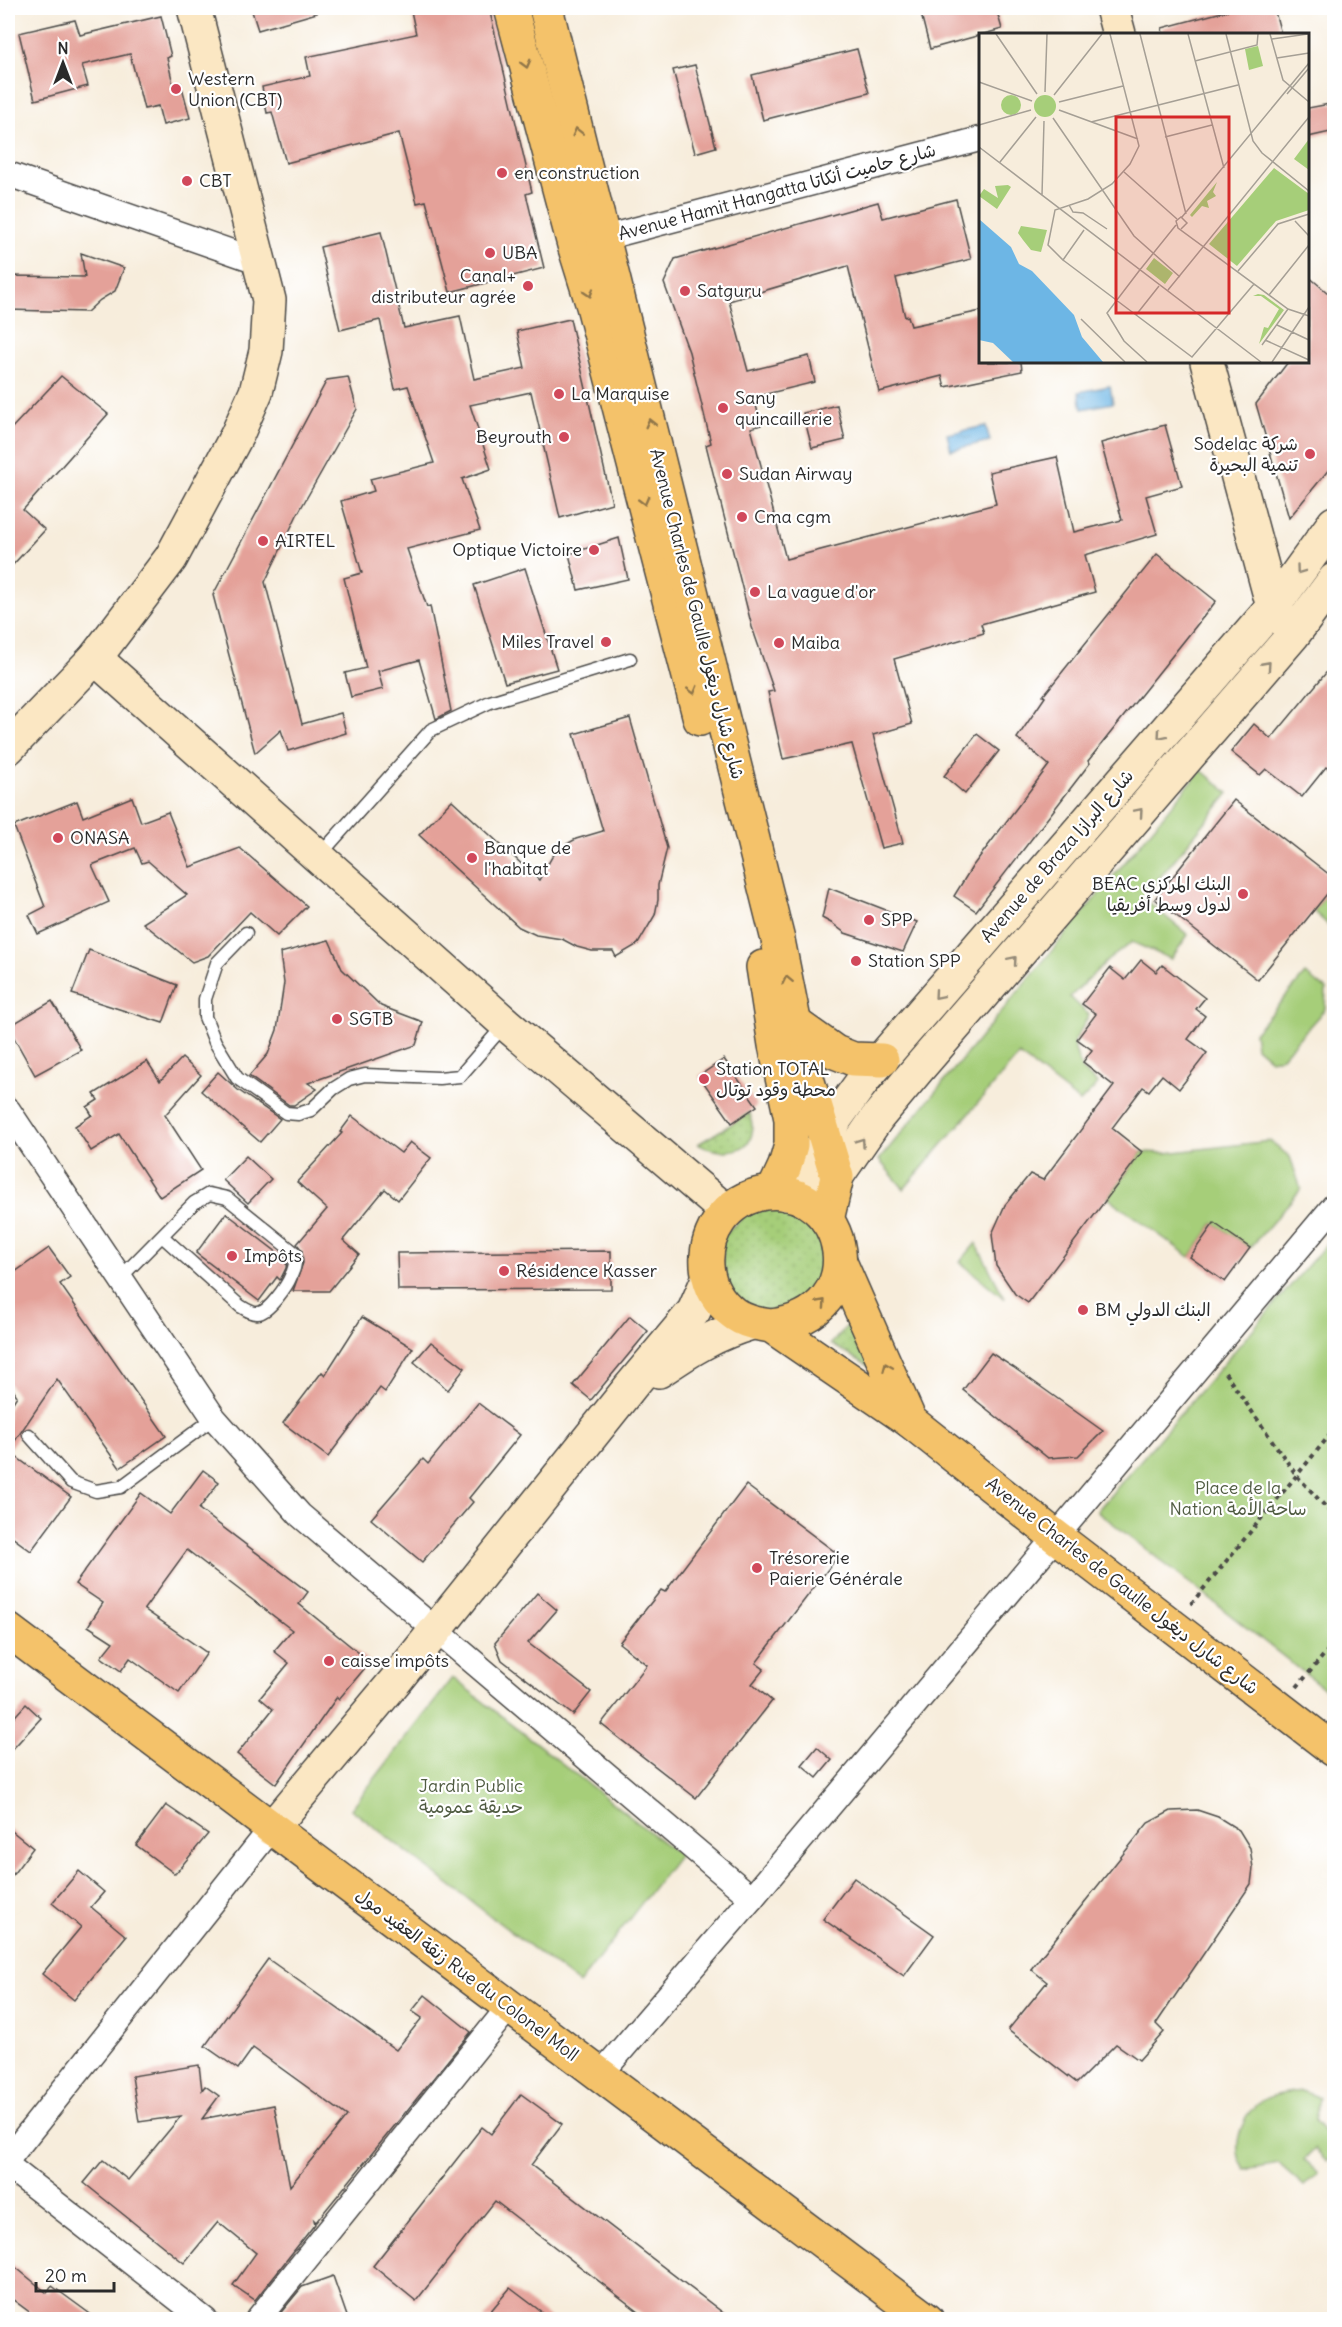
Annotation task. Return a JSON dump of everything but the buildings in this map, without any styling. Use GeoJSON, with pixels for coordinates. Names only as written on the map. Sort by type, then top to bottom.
{"type":"FeatureCollection","features":[{"type":"Feature","properties":{"kind":"main road"},"geometry":{"type":"LineString","coordinates":[[8,748],[95,658],[171,558],[237,435],[256,392],[266,351],[269,300],[194,8]]}},
{"type":"Feature","properties":{"kind":"main road","name":"Avenue Charles de Gaulle شارع شارل ديغول"},"geometry":{"type":"LineString","coordinates":[[511,8],[589,241],[778,940],[797,1025],[803,1065],[837,1177]]}},
{"type":"Feature","properties":{"kind":"main road","name":"Avenue Charles de Gaulle شارع شارل ديغول"},"geometry":{"type":"LineString","coordinates":[[546,8],[589,241],[593,306],[760,947],[775,1045],[791,1119],[791,1144],[785,1166],[800,1203]]}},
{"type":"Feature","properties":{"kind":"main road"},"geometry":{"type":"LineString","coordinates":[[1112,8],[1119,33]]}},
{"type":"Feature","properties":{"kind":"main road"},"geometry":{"type":"LineString","coordinates":[[1207,363],[1273,607],[1293,635]]}},
{"type":"Feature","properties":{"kind":"main road","name":"Avenue de Braza شارع البرازا"},"geometry":{"type":"LineString","coordinates":[[800,1203],[841,1111],[865,1078],[1273,607],[1335,523]]}},
{"type":"Feature","properties":{"kind":"main road","name":"Avenue de Braza شارع البرازا"},"geometry":{"type":"LineString","coordinates":[[837,1177],[878,1118],[918,1069],[1293,635],[1335,580]]}},
{"type":"Feature","properties":{"kind":"main road"},"geometry":{"type":"LineString","coordinates":[[95,658],[506,1023],[726,1212]]}},
{"type":"Feature","properties":{"kind":"main road"},"geometry":{"type":"LineString","coordinates":[[1186,706],[1211,728]]}},
{"type":"Feature","properties":{"kind":"main road"},"geometry":{"type":"LineString","coordinates":[[797,1025],[834,1052],[853,1059],[882,1060]]}},
{"type":"Feature","properties":{"kind":"main road"},"geometry":{"type":"LineString","coordinates":[[800,1203],[837,1177]]}},
{"type":"Feature","properties":{"kind":"main road"},"geometry":{"type":"LineString","coordinates":[[631,1386],[719,1333],[762,1325],[792,1324],[811,1315],[826,1301],[836,1283],[840,1262],[837,1240],[800,1203],[756,1195],[740,1201],[726,1212],[712,1231],[705,1255],[708,1279],[718,1299],[733,1314],[762,1325]]}},
{"type":"Feature","properties":{"kind":"main road","name":"Avenue Charles de Gaulle شارع شارل ديغول"},"geometry":{"type":"LineString","coordinates":[[840,1262],[910,1421]]}},
{"type":"Feature","properties":{"kind":"main road"},"geometry":{"type":"LineString","coordinates":[[271,1829],[436,1630],[631,1386],[694,1311],[708,1279]]}},
{"type":"Feature","properties":{"kind":"main road","name":"Avenue Charles de Gaulle شارع شارل ديغول"},"geometry":{"type":"LineString","coordinates":[[762,1325],[910,1421],[1055,1536],[1335,1750]]}},
{"type":"Feature","properties":{"kind":"main road","name":"زنقة العقيد مول Rue du Colonel Moll"},"geometry":{"type":"LineString","coordinates":[[8,1630],[927,2319]]}},
{"type":"Feature","properties":{"kind":"street","name":"Avenue Hamit Hangatta شارع حاميت أنكاتا"},"geometry":{"type":"LineString","coordinates":[[589,241],[979,140]]}},
{"type":"Feature","properties":{"kind":"street"},"geometry":{"type":"LineString","coordinates":[[8,174],[260,262]]}},
{"type":"Feature","properties":{"kind":"street"},"geometry":{"type":"LineString","coordinates":[[8,1110],[214,1418],[300,1515],[752,1898]]}},
{"type":"Feature","properties":{"kind":"street"},"geometry":{"type":"LineString","coordinates":[[600,2075],[1335,1206]]}},
{"type":"Feature","properties":{"kind":"street"},"geometry":{"type":"LineString","coordinates":[[8,2159],[271,1829]]}},
{"type":"Feature","properties":{"kind":"street"},"geometry":{"type":"LineString","coordinates":[[257,2319],[509,2007]]}},
{"type":"Feature","properties":{"kind":"street"},"geometry":{"type":"LineString","coordinates":[[8,2166],[205,2319]]}},
{"type":"Feature","properties":{"kind":"lane"},"geometry":{"type":"LineString","coordinates":[[319,857],[430,730],[490,702],[630,659]]}},
{"type":"Feature","properties":{"kind":"lane"},"geometry":{"type":"LineString","coordinates":[[246,933],[217,963],[205,999],[205,1017],[215,1042],[237,1078],[286,1113],[298,1114],[311,1110],[333,1089],[349,1079],[365,1075],[439,1078],[460,1076],[506,1023]]}},
{"type":"Feature","properties":{"kind":"lane"},"geometry":{"type":"LineString","coordinates":[[120,1278],[162,1236],[195,1203],[209,1194],[227,1198],[295,1253],[296,1263],[291,1276],[272,1304],[260,1314],[254,1314],[240,1306],[162,1236]]}},
{"type":"Feature","properties":{"kind":"lane"},"geometry":{"type":"LineString","coordinates":[[30,1435],[71,1482],[96,1491],[121,1487],[214,1418]]}},
{"type":"Feature","properties":{"kind":"path"},"geometry":{"type":"LineString","coordinates":[[1211,1352],[1297,1476],[1335,1516]]}},
{"type":"Feature","properties":{"kind":"path"},"geometry":{"type":"LineString","coordinates":[[1173,1626],[1335,1430]]}},
{"type":"Feature","properties":{"kind":"path"},"geometry":{"type":"LineString","coordinates":[[1279,1708],[1335,1643]]}},
{"type":"Feature","properties":{"kind":"green space"},"geometry":{"type":"Polygon","coordinates":[[[1201,770],[1229,793],[1143,898],[1188,935],[1171,959],[1132,942],[1108,960],[1070,997],[1089,1015],[1073,1044],[1082,1070],[1098,1084],[1080,1102],[1019,1055],[904,1189],[879,1160],[1201,770]]]}},
{"type":"Feature","properties":{"kind":"green space"},"geometry":{"type":"Polygon","coordinates":[[[1330,890],[1334,893],[1334,930],[1313,911],[1330,890]]]}},
{"type":"Feature","properties":{"kind":"green space"},"geometry":{"type":"Polygon","coordinates":[[[1305,974],[1326,989],[1325,1009],[1282,1057],[1270,1059],[1256,1047],[1254,1033],[1305,974]]]}},
{"type":"Feature","properties":{"kind":"green space"},"geometry":{"type":"Polygon","coordinates":[[[750,1113],[752,1133],[744,1146],[721,1151],[698,1144],[750,1113]]]}},
{"type":"Feature","properties":{"kind":"green space"},"geometry":{"type":"Polygon","coordinates":[[[1270,1141],[1290,1157],[1301,1189],[1250,1248],[1214,1223],[1190,1257],[1108,1198],[1142,1152],[1166,1153],[1270,1141]]]}},
{"type":"Feature","properties":{"kind":"green space"},"geometry":{"type":"Polygon","coordinates":[[[787,1208],[816,1228],[828,1261],[817,1295],[769,1317],[724,1290],[722,1236],[750,1211],[787,1208]]]}},
{"type":"Feature","properties":{"kind":"green space","name":"Place de la Nation ساحة الأمة"},"geometry":{"type":"Polygon","coordinates":[[[1334,1235],[1334,1696],[1097,1511],[1334,1235]]]}},
{"type":"Feature","properties":{"kind":"green space"},"geometry":{"type":"Polygon","coordinates":[[[976,1243],[1005,1299],[960,1262],[976,1243]]]}},
{"type":"Feature","properties":{"kind":"green space"},"geometry":{"type":"Polygon","coordinates":[[[855,1317],[872,1368],[831,1344],[855,1317]]]}},
{"type":"Feature","properties":{"kind":"green space","name":"Jardin Public حديقة عمومية"},"geometry":{"type":"Polygon","coordinates":[[[453,1678],[679,1855],[579,1984],[351,1809],[453,1678]]]}},
{"type":"Feature","properties":{"kind":"green space"},"geometry":{"type":"Polygon","coordinates":[[[1301,2091],[1319,2097],[1315,2121],[1334,2143],[1334,2154],[1327,2161],[1315,2149],[1304,2160],[1318,2173],[1304,2186],[1279,2164],[1245,2170],[1239,2157],[1238,2142],[1245,2119],[1255,2106],[1269,2097],[1301,2091]]]}},
{"type":"Feature","properties":{"kind":"water"},"geometry":{"type":"Polygon","coordinates":[[[1110,386],[1113,403],[1082,409],[1079,392],[1110,386]]]}},
{"type":"Feature","properties":{"kind":"water"},"geometry":{"type":"Polygon","coordinates":[[[986,426],[990,441],[951,450],[947,434],[986,426]]]}},
{"type":"Feature","properties":{"kind":"place","name":"Western Union (CBT)"},"geometry":{"type":"Point","coordinates":[176,89]}},
{"type":"Feature","properties":{"kind":"place","name":"en construction"},"geometry":{"type":"Point","coordinates":[502,173]}},
{"type":"Feature","properties":{"kind":"place","name":"CBT"},"geometry":{"type":"Point","coordinates":[187,181]}},
{"type":"Feature","properties":{"kind":"place","name":"UBA"},"geometry":{"type":"Point","coordinates":[490,253]}},
{"type":"Feature","properties":{"kind":"place","name":"Canal+ distributeur agrée"},"geometry":{"type":"Point","coordinates":[528,286]}},
{"type":"Feature","properties":{"kind":"place","name":"Satguru"},"geometry":{"type":"Point","coordinates":[685,291]}},
{"type":"Feature","properties":{"kind":"place","name":"La Marquise"},"geometry":{"type":"Point","coordinates":[559,394]}},
{"type":"Feature","properties":{"kind":"place","name":"Sany quincaillerie"},"geometry":{"type":"Point","coordinates":[723,408]}},
{"type":"Feature","properties":{"kind":"place","name":"Beyrouth"},"geometry":{"type":"Point","coordinates":[564,437]}},
{"type":"Feature","properties":{"kind":"place","name":"Sodelac شركة تنمية البحيرة"},"geometry":{"type":"Point","coordinates":[1310,454]}},
{"type":"Feature","properties":{"kind":"place","name":"Sudan Airway"},"geometry":{"type":"Point","coordinates":[727,474]}},
{"type":"Feature","properties":{"kind":"place","name":"Cma cgm"},"geometry":{"type":"Point","coordinates":[742,517]}},
{"type":"Feature","properties":{"kind":"place","name":"AIRTEL"},"geometry":{"type":"Point","coordinates":[263,541]}},
{"type":"Feature","properties":{"kind":"place","name":"Optique Victoire"},"geometry":{"type":"Point","coordinates":[594,550]}},
{"type":"Feature","properties":{"kind":"place","name":"La vague d'or"},"geometry":{"type":"Point","coordinates":[755,592]}},
{"type":"Feature","properties":{"kind":"place","name":"Miles Travel"},"geometry":{"type":"Point","coordinates":[606,642]}},
{"type":"Feature","properties":{"kind":"place","name":"Maiba"},"geometry":{"type":"Point","coordinates":[779,643]}},
{"type":"Feature","properties":{"kind":"place","name":"ONASA"},"geometry":{"type":"Point","coordinates":[58,838]}},
{"type":"Feature","properties":{"kind":"place","name":"Banque de l'habitat"},"geometry":{"type":"Point","coordinates":[472,858]}},
{"type":"Feature","properties":{"kind":"place","name":"BEAC البنك المركزي لدول وسط أفريقيا"},"geometry":{"type":"Point","coordinates":[1243,894]}},
{"type":"Feature","properties":{"kind":"place","name":"SPP"},"geometry":{"type":"Point","coordinates":[869,920]}},
{"type":"Feature","properties":{"kind":"place","name":"Station SPP"},"geometry":{"type":"Point","coordinates":[856,961]}},
{"type":"Feature","properties":{"kind":"place","name":"SGTB"},"geometry":{"type":"Point","coordinates":[337,1019]}},
{"type":"Feature","properties":{"kind":"place","name":"Station TOTAL محطة وقود توتال"},"geometry":{"type":"Point","coordinates":[704,1079]}},
{"type":"Feature","properties":{"kind":"place","name":"Impôts"},"geometry":{"type":"Point","coordinates":[232,1256]}},
{"type":"Feature","properties":{"kind":"place","name":"Résidence Kasser"},"geometry":{"type":"Point","coordinates":[504,1271]}},
{"type":"Feature","properties":{"kind":"place","name":"BM البنك الدولي"},"geometry":{"type":"Point","coordinates":[1083,1310]}},
{"type":"Feature","properties":{"kind":"place","name":"Trésorerie Paierie Générale"},"geometry":{"type":"Point","coordinates":[757,1568]}},
{"type":"Feature","properties":{"kind":"place","name":"caisse impôts"},"geometry":{"type":"Point","coordinates":[329,1661]}}]}
